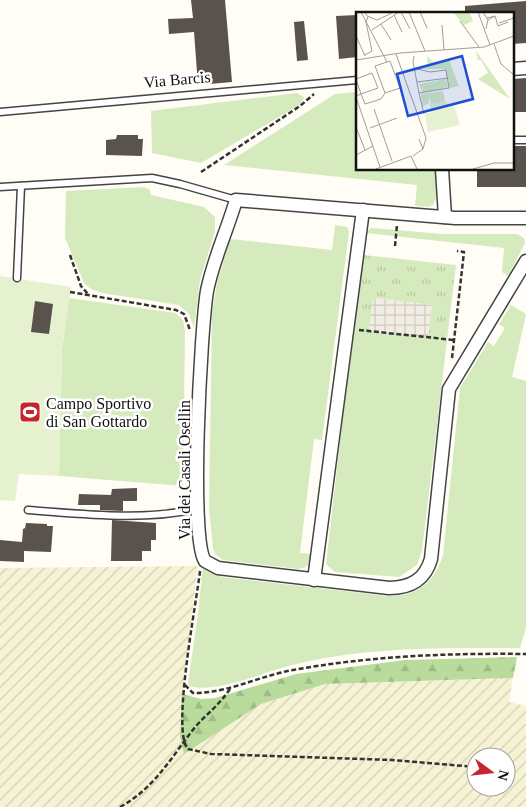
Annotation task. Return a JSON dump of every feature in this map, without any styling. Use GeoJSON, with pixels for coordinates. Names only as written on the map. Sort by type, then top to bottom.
{"type":"FeatureCollection","features":[{"type":"Feature","properties":{"kind":"street"},"geometry":{"type":"LineString","coordinates":[[442,170],[445,217]]}},
{"type":"Feature","properties":{"kind":"street"},"geometry":{"type":"LineString","coordinates":[[236,200],[445,217],[526,218]]}},
{"type":"Feature","properties":{"kind":"street","name":"Via dei Casali Osellin"},"geometry":{"type":"LineString","coordinates":[[200,549],[196,509],[204,314],[212,272],[236,200]]}},
{"type":"Feature","properties":{"kind":"street"},"geometry":{"type":"LineString","coordinates":[[314,580],[363,210]]}},
{"type":"Feature","properties":{"kind":"street"},"geometry":{"type":"LineString","coordinates":[[200,549],[203,558],[213,567],[397,588],[412,584],[428,568],[431,559],[449,390],[526,261]]}},
{"type":"Feature","properties":{"kind":"lane","name":"Via Barcis"},"geometry":{"type":"LineString","coordinates":[[0,112],[356,80]]}},
{"type":"Feature","properties":{"kind":"lane"},"geometry":{"type":"LineString","coordinates":[[0,187],[152,178],[236,200]]}},
{"type":"Feature","properties":{"kind":"lane"},"geometry":{"type":"LineString","coordinates":[[17,278],[21,186]]}},
{"type":"Feature","properties":{"kind":"lane"},"geometry":{"type":"LineString","coordinates":[[28,510],[134,516],[171,514],[196,509]]}},
{"type":"Feature","properties":{"kind":"path"},"geometry":{"type":"LineString","coordinates":[[201,172],[300,106],[328,82]]}},
{"type":"Feature","properties":{"kind":"path"},"geometry":{"type":"LineString","coordinates":[[396,246],[397,224]]}},
{"type":"Feature","properties":{"kind":"path"},"geometry":{"type":"LineString","coordinates":[[451,364],[464,252],[458,251]]}},
{"type":"Feature","properties":{"kind":"path"},"geometry":{"type":"LineString","coordinates":[[70,255],[82,286],[89,294]]}},
{"type":"Feature","properties":{"kind":"path"},"geometry":{"type":"LineString","coordinates":[[70,292],[176,310],[184,314],[190,331]]}},
{"type":"Feature","properties":{"kind":"path"},"geometry":{"type":"LineString","coordinates":[[347,328],[454,340]]}},
{"type":"Feature","properties":{"kind":"path","name":"Via dei Casali Osellin"},"geometry":{"type":"LineString","coordinates":[[184,744],[182,719],[197,602],[200,549]]}},
{"type":"Feature","properties":{"kind":"path"},"geometry":{"type":"LineString","coordinates":[[185,684],[189,691],[193,693],[230,689],[292,670],[404,656],[526,654]]}},
{"type":"Feature","properties":{"kind":"path"},"geometry":{"type":"LineString","coordinates":[[120,807],[135,799],[153,783],[197,726],[218,706],[230,689]]}},
{"type":"Feature","properties":{"kind":"path"},"geometry":{"type":"LineString","coordinates":[[184,744],[193,752],[212,754],[392,760],[466,765]]}},
{"type":"Feature","properties":{"kind":"shaded area"},"geometry":{"type":"Polygon","coordinates":[[[373,298],[432,305],[428,338],[369,331],[373,298]]]}},
{"type":"Feature","properties":{"kind":"shaded area"},"geometry":{"type":"Polygon","coordinates":[[[198,566],[182,694],[180,737],[225,726],[261,704],[325,684],[513,678],[509,702],[526,706],[526,807],[0,807],[0,568],[198,566]]]}},
{"type":"Feature","properties":{"kind":"green space"},"geometry":{"type":"Polygon","coordinates":[[[356,92],[356,170],[435,170],[436,198],[433,205],[428,207],[415,206],[417,185],[224,165],[335,94],[356,92]]]}},
{"type":"Feature","properties":{"kind":"green space"},"geometry":{"type":"Polygon","coordinates":[[[297,93],[304,97],[301,104],[201,163],[152,153],[151,111],[297,93]]]}},
{"type":"Feature","properties":{"kind":"green space"},"geometry":{"type":"Polygon","coordinates":[[[144,187],[150,190],[151,195],[204,207],[215,217],[215,231],[200,280],[194,328],[189,314],[179,305],[102,293],[91,289],[84,283],[65,238],[66,191],[144,187]]]}},
{"type":"Feature","properties":{"kind":"green space"},"geometry":{"type":"Polygon","coordinates":[[[335,225],[347,227],[349,232],[322,440],[314,439],[300,553],[312,554],[308,565],[298,569],[223,560],[215,554],[213,548],[209,508],[212,314],[217,283],[230,239],[332,250],[335,225]]]}},
{"type":"Feature","properties":{"kind":"green space"},"geometry":{"type":"Polygon","coordinates":[[[372,228],[443,234],[517,234],[524,238],[525,243],[508,276],[502,272],[504,248],[366,233],[372,228]]]}},
{"type":"Feature","properties":{"kind":"green space"},"geometry":{"type":"Polygon","coordinates":[[[363,255],[456,265],[447,340],[428,338],[431,305],[374,298],[369,331],[353,329],[363,255]]]}},
{"type":"Feature","properties":{"kind":"green space","name":"Campo Sportivo di San Gottardo"},"geometry":{"type":"Polygon","coordinates":[[[0,276],[71,287],[62,349],[59,476],[19,474],[15,501],[0,500],[0,276]]]}},
{"type":"Feature","properties":{"kind":"green space"},"geometry":{"type":"Polygon","coordinates":[[[69,298],[176,313],[183,320],[185,331],[183,486],[59,476],[62,349],[69,298]]]}},
{"type":"Feature","properties":{"kind":"green space"},"geometry":{"type":"Polygon","coordinates":[[[511,305],[526,314],[512,377],[526,381],[526,628],[520,648],[367,652],[307,661],[222,686],[199,688],[189,686],[203,566],[207,571],[222,577],[388,596],[408,594],[430,580],[443,555],[460,388],[488,342],[494,346],[505,328],[499,324],[511,305]]]}},
{"type":"Feature","properties":{"kind":"green space"},"geometry":{"type":"Polygon","coordinates":[[[353,329],[447,340],[422,551],[417,565],[399,577],[335,572],[326,564],[353,329]]]}},
{"type":"Feature","properties":{"kind":"green space"},"geometry":{"type":"Polygon","coordinates":[[[517,657],[513,678],[325,684],[261,704],[184,754],[180,737],[182,694],[201,699],[215,698],[296,674],[405,660],[517,657]]]}},
{"type":"Feature","properties":{"kind":"building"},"geometry":{"type":"Polygon","coordinates":[[[191,0],[225,0],[232,82],[198,85],[194,32],[169,34],[168,19],[193,18],[191,0]]]}},
{"type":"Feature","properties":{"kind":"building"},"geometry":{"type":"Polygon","coordinates":[[[526,1],[526,43],[514,44],[514,12],[465,12],[465,6],[526,1]]]}},
{"type":"Feature","properties":{"kind":"building"},"geometry":{"type":"Polygon","coordinates":[[[356,15],[356,57],[339,59],[336,16],[356,15]]]}},
{"type":"Feature","properties":{"kind":"building"},"geometry":{"type":"Polygon","coordinates":[[[304,21],[308,60],[297,61],[294,22],[304,21]]]}},
{"type":"Feature","properties":{"kind":"building"},"geometry":{"type":"Polygon","coordinates":[[[526,78],[526,112],[514,112],[514,79],[526,78]]]}},
{"type":"Feature","properties":{"kind":"building"},"geometry":{"type":"Polygon","coordinates":[[[117,135],[138,135],[138,139],[143,139],[142,156],[106,155],[106,140],[116,139],[117,135]]]}},
{"type":"Feature","properties":{"kind":"building"},"geometry":{"type":"Polygon","coordinates":[[[514,146],[526,146],[526,187],[477,187],[477,170],[514,170],[514,146]]]}},
{"type":"Feature","properties":{"kind":"building"},"geometry":{"type":"Polygon","coordinates":[[[35,301],[53,304],[49,334],[31,332],[35,301]]]}},
{"type":"Feature","properties":{"kind":"building"},"geometry":{"type":"Polygon","coordinates":[[[137,488],[137,501],[123,501],[123,511],[100,510],[100,505],[78,505],[79,494],[111,495],[112,489],[137,488]]]}},
{"type":"Feature","properties":{"kind":"building"},"geometry":{"type":"Polygon","coordinates":[[[112,520],[156,523],[156,540],[151,540],[151,551],[142,551],[142,561],[111,561],[112,520]]]}},
{"type":"Feature","properties":{"kind":"building"},"geometry":{"type":"Polygon","coordinates":[[[26,523],[53,526],[51,552],[24,551],[24,562],[0,561],[0,540],[22,542],[23,529],[26,523]]]}},
{"type":"Feature","properties":{"kind":"place","name":"Campo Sportivo di San Gottardo"},"geometry":{"type":"Point","coordinates":[30,412]}}]}
